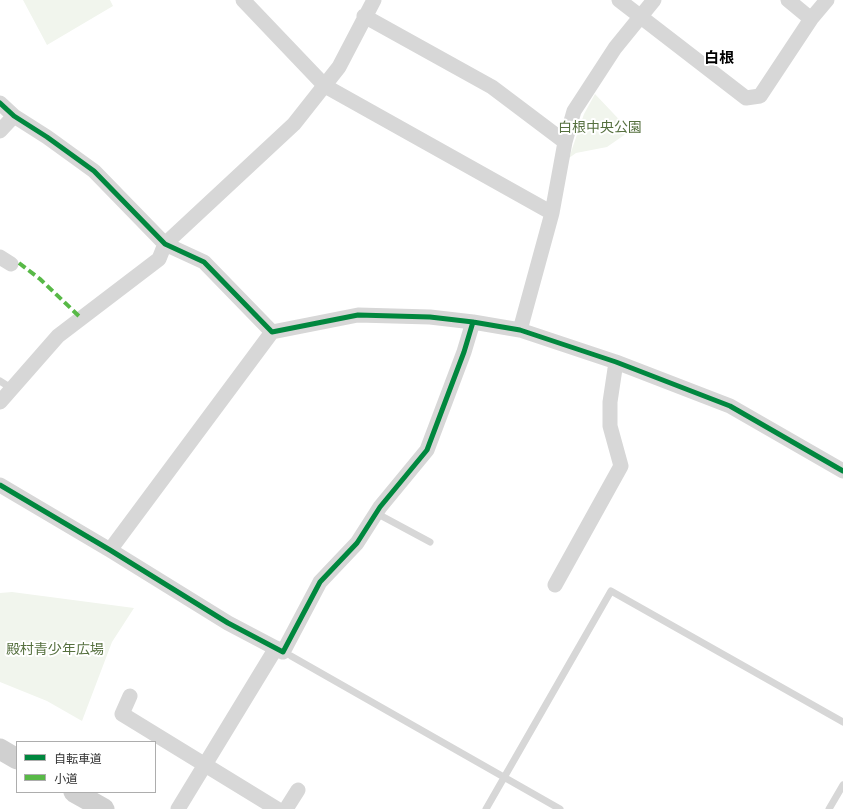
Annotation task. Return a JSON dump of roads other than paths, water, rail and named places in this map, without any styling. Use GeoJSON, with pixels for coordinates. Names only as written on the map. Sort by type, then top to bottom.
{"type":"FeatureCollection","features":[{"type":"Feature","properties":{"kind":"main road"},"geometry":{"type":"LineString","coordinates":[[0,749],[16,758]]}},
{"type":"Feature","properties":{"kind":"main road"},"geometry":{"type":"LineString","coordinates":[[76,793],[104,809]]}},
{"type":"Feature","properties":{"kind":"street"},"geometry":{"type":"LineString","coordinates":[[243,0],[324,86],[552,214]]}},
{"type":"Feature","properties":{"kind":"street"},"geometry":{"type":"LineString","coordinates":[[0,402],[6,384],[58,336],[159,259],[166,244],[294,124],[339,67],[364,16],[374,0]]}},
{"type":"Feature","properties":{"kind":"street"},"geometry":{"type":"LineString","coordinates":[[618,0],[746,98],[760,96],[811,19],[827,0]]}},
{"type":"Feature","properties":{"kind":"street"},"geometry":{"type":"LineString","coordinates":[[520,330],[552,214],[565,142],[574,110],[615,48],[654,0]]}},
{"type":"Feature","properties":{"kind":"street"},"geometry":{"type":"LineString","coordinates":[[788,0],[811,19]]}},
{"type":"Feature","properties":{"kind":"street"},"geometry":{"type":"LineString","coordinates":[[364,16],[492,87],[565,142]]}},
{"type":"Feature","properties":{"kind":"street"},"geometry":{"type":"LineString","coordinates":[[0,103],[14,116],[47,137],[94,172],[166,244],[204,262],[272,332]]}},
{"type":"Feature","properties":{"kind":"street"},"geometry":{"type":"LineString","coordinates":[[0,131],[14,116]]}},
{"type":"Feature","properties":{"kind":"street"},"geometry":{"type":"LineString","coordinates":[[110,550],[272,332],[358,315],[430,317],[520,330],[616,362],[730,406],[843,471]]}},
{"type":"Feature","properties":{"kind":"street"},"geometry":{"type":"LineString","coordinates":[[0,485],[110,550],[228,623],[283,652],[320,582],[358,543],[376,513],[427,450],[464,352],[472,322]]}},
{"type":"Feature","properties":{"kind":"street"},"geometry":{"type":"LineString","coordinates":[[555,585],[621,466],[610,426],[610,402],[616,362]]}},
{"type":"Feature","properties":{"kind":"street"},"geometry":{"type":"LineString","coordinates":[[178,809],[276,648]]}},
{"type":"Feature","properties":{"kind":"street"},"geometry":{"type":"LineString","coordinates":[[130,696],[119,719],[205,765],[277,809]]}},
{"type":"Feature","properties":{"kind":"street"},"geometry":{"type":"LineString","coordinates":[[286,809],[298,790]]}},
{"type":"Feature","properties":{"kind":"lane"},"geometry":{"type":"LineString","coordinates":[[376,513],[430,542]]}},
{"type":"Feature","properties":{"kind":"lane"},"geometry":{"type":"LineString","coordinates":[[486,809],[611,591],[843,722]]}},
{"type":"Feature","properties":{"kind":"lane"},"geometry":{"type":"LineString","coordinates":[[291,656],[560,809]]}},
{"type":"Feature","properties":{"kind":"lane"},"geometry":{"type":"LineString","coordinates":[[829,809],[843,785]]}},
{"type":"Feature","properties":{"kind":"district","name":"白根"},"geometry":{"type":"Point","coordinates":[719,58]}},
{"type":"Feature","properties":{"kind":"park label","name":"白根中央公園"},"geometry":{"type":"Point","coordinates":[600,127]}},
{"type":"Feature","properties":{"kind":"park label","name":"殿村青少年広場"},"geometry":{"type":"Point","coordinates":[55,649]}}]}
